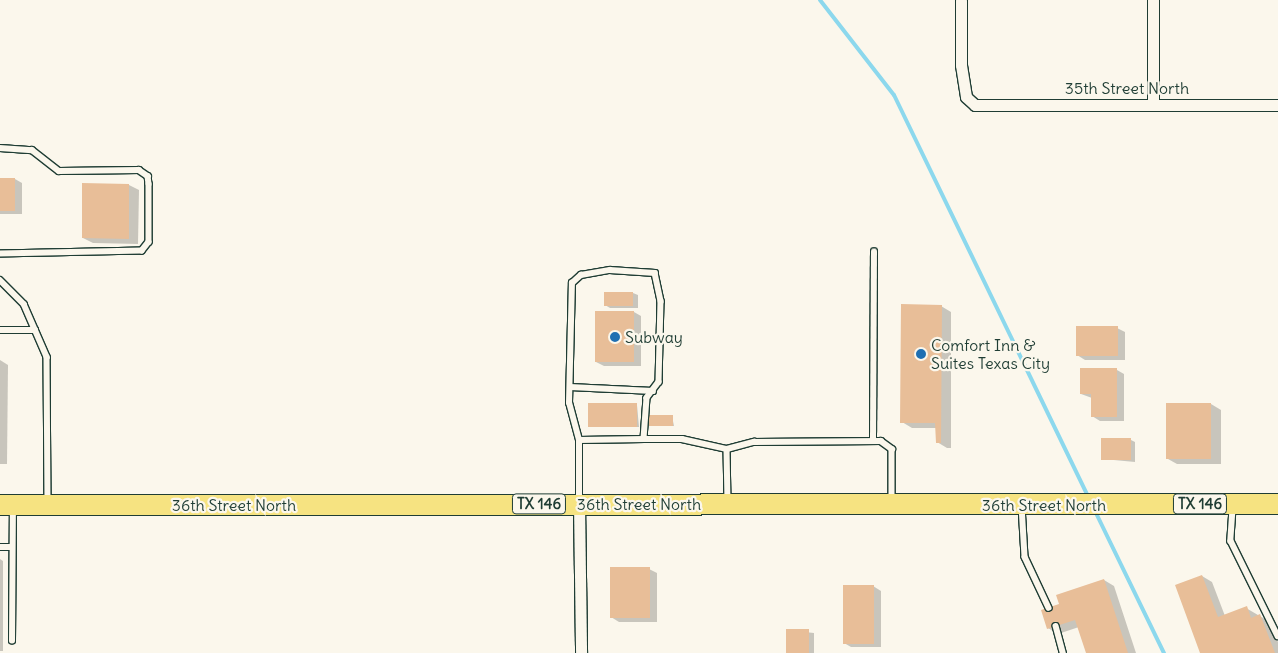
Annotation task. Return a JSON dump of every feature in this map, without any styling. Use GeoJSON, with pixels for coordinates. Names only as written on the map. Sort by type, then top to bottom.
{"type":"FeatureCollection","features":[{"type":"Feature","properties":{"kind":"highway","name":"36th Street North"},"geometry":{"type":"LineString","coordinates":[[6,505],[1278,504]]}},
{"type":"Feature","properties":{"kind":"street","name":"35th Street North"},"geometry":{"type":"LineString","coordinates":[[961,0],[961,66],[966,97],[976,105],[1278,105]]}},
{"type":"Feature","properties":{"kind":"street"},"geometry":{"type":"LineString","coordinates":[[1153,0],[1153,104]]}},
{"type":"Feature","properties":{"kind":"street"},"geometry":{"type":"LineString","coordinates":[[579,504],[581,653]]}},
{"type":"Feature","properties":{"kind":"lane"},"geometry":{"type":"LineString","coordinates":[[0,148],[32,150],[58,171],[144,172],[149,184],[149,242],[142,251],[134,254],[0,254]]}},
{"type":"Feature","properties":{"kind":"lane"},"geometry":{"type":"LineString","coordinates":[[873,441],[874,252]]}},
{"type":"Feature","properties":{"kind":"lane"},"geometry":{"type":"LineString","coordinates":[[579,504],[579,440],[569,403],[572,283],[581,275],[610,270],[655,273],[661,310],[659,382],[647,398],[644,439]]}},
{"type":"Feature","properties":{"kind":"lane"},"geometry":{"type":"LineString","coordinates":[[0,280],[24,304],[47,356],[48,505]]}},
{"type":"Feature","properties":{"kind":"lane"},"geometry":{"type":"LineString","coordinates":[[0,330],[35,330]]}},
{"type":"Feature","properties":{"kind":"lane"},"geometry":{"type":"LineString","coordinates":[[570,387],[653,390]]}},
{"type":"Feature","properties":{"kind":"lane"},"geometry":{"type":"LineString","coordinates":[[579,440],[682,439],[727,449],[754,442],[882,441],[892,449],[892,505]]}},
{"type":"Feature","properties":{"kind":"lane"},"geometry":{"type":"LineString","coordinates":[[727,449],[728,504]]}},
{"type":"Feature","properties":{"kind":"lane"},"geometry":{"type":"LineString","coordinates":[[1022,504],[1025,557],[1049,608]]}},
{"type":"Feature","properties":{"kind":"lane"},"geometry":{"type":"LineString","coordinates":[[1234,504],[1231,541],[1278,636]]}},
{"type":"Feature","properties":{"kind":"lane"},"geometry":{"type":"LineString","coordinates":[[6,505],[12,547],[12,641]]}},
{"type":"Feature","properties":{"kind":"lane"},"geometry":{"type":"LineString","coordinates":[[0,547],[12,547]]}},
{"type":"Feature","properties":{"kind":"lane"},"geometry":{"type":"LineString","coordinates":[[1056,626],[1063,653]]}},
{"type":"Feature","properties":{"kind":"building"},"geometry":{"type":"Polygon","coordinates":[[[0,178],[15,178],[15,211],[0,211],[0,178]]]}},
{"type":"Feature","properties":{"kind":"building"},"geometry":{"type":"Polygon","coordinates":[[[82,183],[129,184],[129,239],[82,238],[82,183]]]}},
{"type":"Feature","properties":{"kind":"building"},"geometry":{"type":"Polygon","coordinates":[[[604,292],[633,292],[633,306],[604,306],[604,292]]]}},
{"type":"Feature","properties":{"kind":"building","name":"Comfort Inn & Suites Texas City"},"geometry":{"type":"Polygon","coordinates":[[[901,304],[942,305],[941,443],[936,443],[935,423],[900,423],[901,304]]]}},
{"type":"Feature","properties":{"kind":"building","name":"Subway"},"geometry":{"type":"Polygon","coordinates":[[[595,311],[634,311],[634,362],[595,362],[595,311]]]}},
{"type":"Feature","properties":{"kind":"building"},"geometry":{"type":"Polygon","coordinates":[[[1076,326],[1118,326],[1118,356],[1076,356],[1076,326]]]}},
{"type":"Feature","properties":{"kind":"building"},"geometry":{"type":"Polygon","coordinates":[[[1080,368],[1117,368],[1117,417],[1091,417],[1091,394],[1080,394],[1080,368]]]}},
{"type":"Feature","properties":{"kind":"building"},"geometry":{"type":"Polygon","coordinates":[[[588,403],[637,403],[637,427],[588,427],[588,403]]]}},
{"type":"Feature","properties":{"kind":"building"},"geometry":{"type":"Polygon","coordinates":[[[1166,403],[1211,403],[1211,459],[1166,459],[1166,403]]]}},
{"type":"Feature","properties":{"kind":"building"},"geometry":{"type":"Polygon","coordinates":[[[649,415],[673,415],[673,426],[649,426],[649,415]]]}},
{"type":"Feature","properties":{"kind":"building"},"geometry":{"type":"Polygon","coordinates":[[[1101,438],[1131,438],[1131,460],[1101,460],[1101,438]]]}},
{"type":"Feature","properties":{"kind":"building"},"geometry":{"type":"Polygon","coordinates":[[[610,567],[650,567],[650,618],[610,618],[610,567]]]}},
{"type":"Feature","properties":{"kind":"building"},"geometry":{"type":"Polygon","coordinates":[[[1202,575],[1218,617],[1247,606],[1251,618],[1260,614],[1275,653],[1200,653],[1175,585],[1202,575]]]}},
{"type":"Feature","properties":{"kind":"building"},"geometry":{"type":"Polygon","coordinates":[[[1104,579],[1128,653],[1086,653],[1075,620],[1047,629],[1041,610],[1059,604],[1056,595],[1104,579]]]}},
{"type":"Feature","properties":{"kind":"building"},"geometry":{"type":"Polygon","coordinates":[[[843,585],[874,585],[874,644],[843,644],[843,585]]]}},
{"type":"Feature","properties":{"kind":"building"},"geometry":{"type":"Polygon","coordinates":[[[786,629],[809,629],[809,653],[786,653],[786,629]]]}},
{"type":"Feature","properties":{"kind":"waterway"},"geometry":{"type":"LineString","coordinates":[[820,0],[894,95],[1089,498]]}},
{"type":"Feature","properties":{"kind":"waterway"},"geometry":{"type":"LineString","coordinates":[[1095,511],[1164,653]]}},
{"type":"Feature","properties":{"kind":"place","name":"Subway"},"geometry":{"type":"Point","coordinates":[615,337]}},
{"type":"Feature","properties":{"kind":"place","name":"Comfort Inn & Suites Texas City"},"geometry":{"type":"Point","coordinates":[921,354]}}]}
